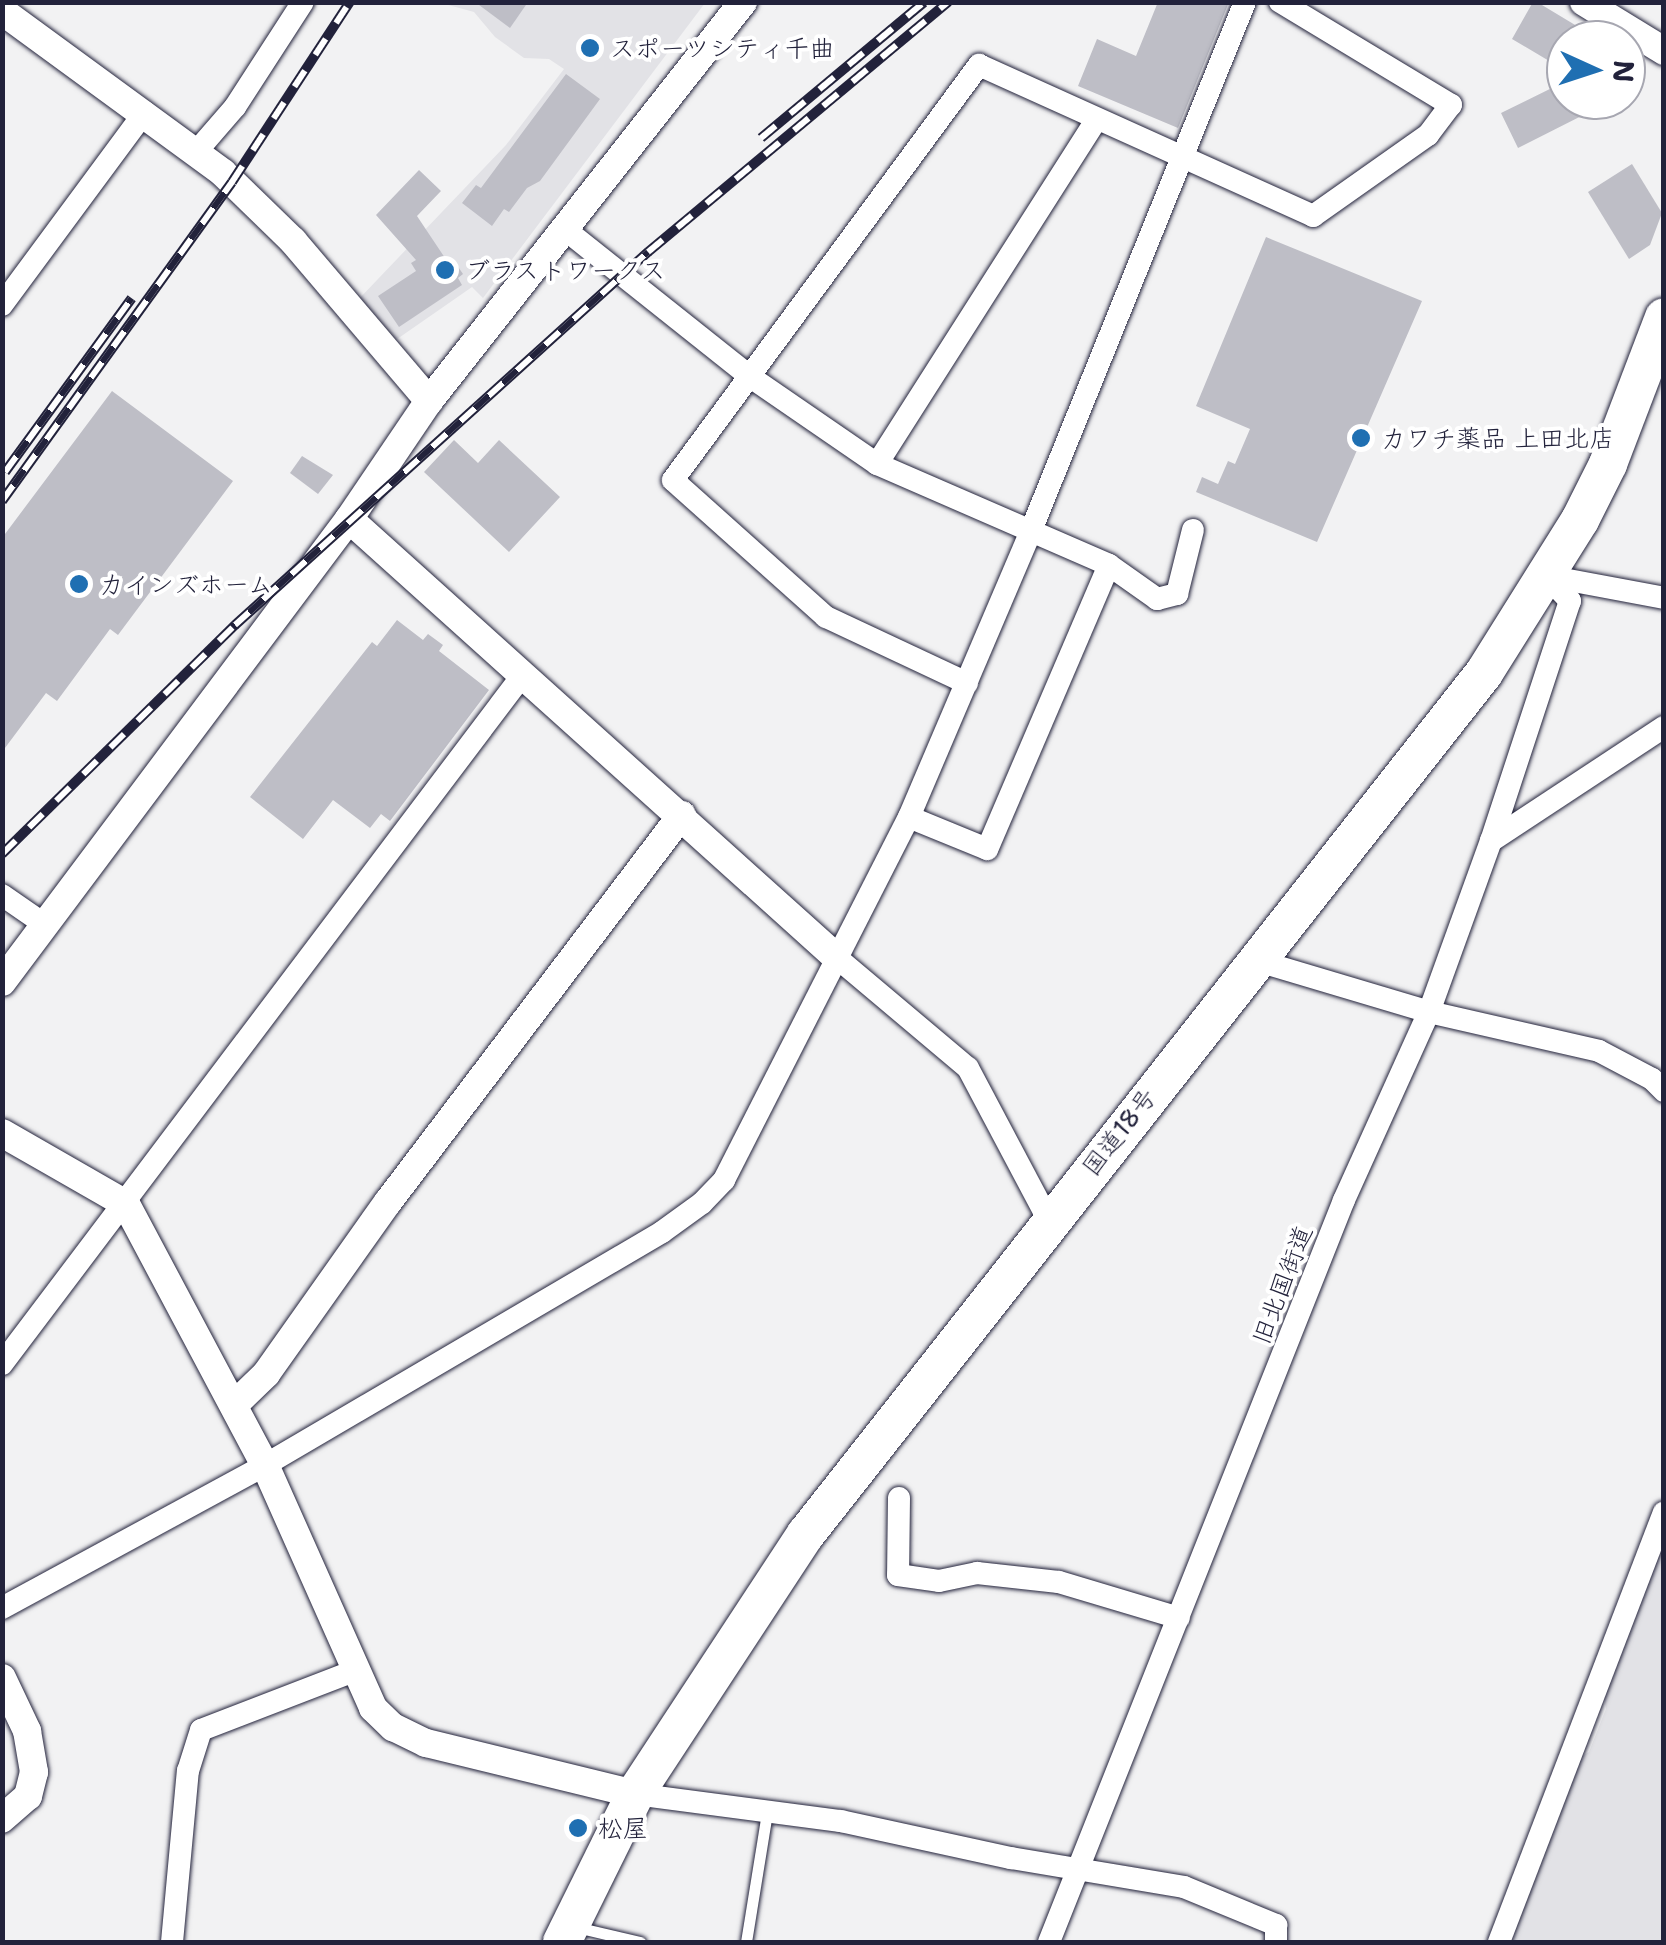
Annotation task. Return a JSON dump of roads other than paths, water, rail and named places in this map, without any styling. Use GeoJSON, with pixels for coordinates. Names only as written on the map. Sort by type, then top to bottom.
{"type":"FeatureCollection","features":[{"type":"Feature","properties":{"kind":"highway","name":"国道18号"},"geometry":{"type":"LineString","coordinates":[[566,1934],[635,1794],[806,1534],[1049,1221],[1453,714],[1547,576],[1608,464],[1664,317]]}},
{"type":"Feature","properties":{"kind":"street"},"geometry":{"type":"LineString","coordinates":[[196,152],[234,107],[302,2]]}},
{"type":"Feature","properties":{"kind":"street"},"geometry":{"type":"LineString","coordinates":[[2,982],[349,519],[429,401],[743,2]]}},
{"type":"Feature","properties":{"kind":"street"},"geometry":{"type":"LineString","coordinates":[[2,1608],[265,1465],[662,1232],[702,1204],[724,1180],[909,816],[1030,533],[1245,2]]}},
{"type":"Feature","properties":{"kind":"street"},"geometry":{"type":"LineString","coordinates":[[968,682],[826,617],[673,480],[980,65],[1313,216],[1428,135],[1452,105],[1280,2]]}},
{"type":"Feature","properties":{"kind":"street"},"geometry":{"type":"LineString","coordinates":[[1584,2],[1664,51]]}},
{"type":"Feature","properties":{"kind":"street"},"geometry":{"type":"LineString","coordinates":[[2,11],[196,152],[293,241],[429,401]]}},
{"type":"Feature","properties":{"kind":"street"},"geometry":{"type":"LineString","coordinates":[[2,306],[145,112]]}},
{"type":"Feature","properties":{"kind":"street"},"geometry":{"type":"LineString","coordinates":[[877,464],[1097,119]]}},
{"type":"Feature","properties":{"kind":"street"},"geometry":{"type":"LineString","coordinates":[[567,230],[749,376],[877,464],[1109,565],[1156,599],[1177,594],[1193,530]]}},
{"type":"Feature","properties":{"kind":"street"},"geometry":{"type":"LineString","coordinates":[[349,519],[836,957],[968,1068],[1049,1221]]}},
{"type":"Feature","properties":{"kind":"street"},"geometry":{"type":"LineString","coordinates":[[909,816],[987,848],[1109,565]]}},
{"type":"Feature","properties":{"kind":"street"},"geometry":{"type":"LineString","coordinates":[[1547,576],[1664,598]]}},
{"type":"Feature","properties":{"kind":"street","name":"旧北国街道"},"geometry":{"type":"LineString","coordinates":[[1049,1942],[1344,1200],[1428,1012],[1491,841],[1570,601],[1547,576]]}},
{"type":"Feature","properties":{"kind":"street"},"geometry":{"type":"LineString","coordinates":[[2,1364],[521,677]]}},
{"type":"Feature","properties":{"kind":"street"},"geometry":{"type":"LineString","coordinates":[[1491,841],[1664,727]]}},
{"type":"Feature","properties":{"kind":"street"},"geometry":{"type":"LineString","coordinates":[[234,1406],[266,1374],[388,1202],[682,815]]}},
{"type":"Feature","properties":{"kind":"street"},"geometry":{"type":"LineString","coordinates":[[2,896],[44,924]]}},
{"type":"Feature","properties":{"kind":"street"},"geometry":{"type":"LineString","coordinates":[[1255,960],[1428,1012],[1598,1051],[1652,1079],[1664,1092]]}},
{"type":"Feature","properties":{"kind":"street"},"geometry":{"type":"LineString","coordinates":[[2,1133],[126,1204],[265,1465],[354,1671],[374,1708],[408,1737],[635,1794],[841,1821],[1077,1870],[1184,1887],[1276,1926],[1276,1942]]}},
{"type":"Feature","properties":{"kind":"street"},"geometry":{"type":"LineString","coordinates":[[899,1498],[898,1575],[939,1582],[978,1573],[1059,1582],[1178,1618]]}},
{"type":"Feature","properties":{"kind":"street"},"geometry":{"type":"LineString","coordinates":[[1499,1942],[1664,1513]]}},
{"type":"Feature","properties":{"kind":"street"},"geometry":{"type":"LineString","coordinates":[[172,1942],[188,1771],[201,1730],[354,1671]]}},
{"type":"Feature","properties":{"kind":"street"},"geometry":{"type":"LineString","coordinates":[[2,1678],[27,1731],[34,1772],[28,1796],[2,1819]]}},
{"type":"Feature","properties":{"kind":"lane"},"geometry":{"type":"LineString","coordinates":[[746,1942],[767,1812]]}},
{"type":"Feature","properties":{"kind":"lane"},"geometry":{"type":"LineString","coordinates":[[566,1934],[640,1942]]}},
{"type":"Feature","properties":{"kind":"railway"},"geometry":{"type":"LineString","coordinates":[[2,501],[232,182],[350,2]]}},
{"type":"Feature","properties":{"kind":"railway"},"geometry":{"type":"LineString","coordinates":[[761,138],[924,2]]}},
{"type":"Feature","properties":{"kind":"railway"},"geometry":{"type":"LineString","coordinates":[[2,854],[235,625],[648,252],[948,2]]}},
{"type":"Feature","properties":{"kind":"railway"},"geometry":{"type":"LineString","coordinates":[[5,472],[132,298]]}},
{"type":"Feature","properties":{"kind":"place","name":"スポーツシティ千曲"},"geometry":{"type":"Point","coordinates":[590,48]}},
{"type":"Feature","properties":{"kind":"place","name":"ブラストワークス"},"geometry":{"type":"Point","coordinates":[445,270]}},
{"type":"Feature","properties":{"kind":"place","name":"カワチ薬品 上田北店"},"geometry":{"type":"Point","coordinates":[1361,438]}},
{"type":"Feature","properties":{"kind":"place","name":"カインズホーム"},"geometry":{"type":"Point","coordinates":[79,584]}},
{"type":"Feature","properties":{"kind":"place","name":"松屋"},"geometry":{"type":"Point","coordinates":[578,1828]}}]}
